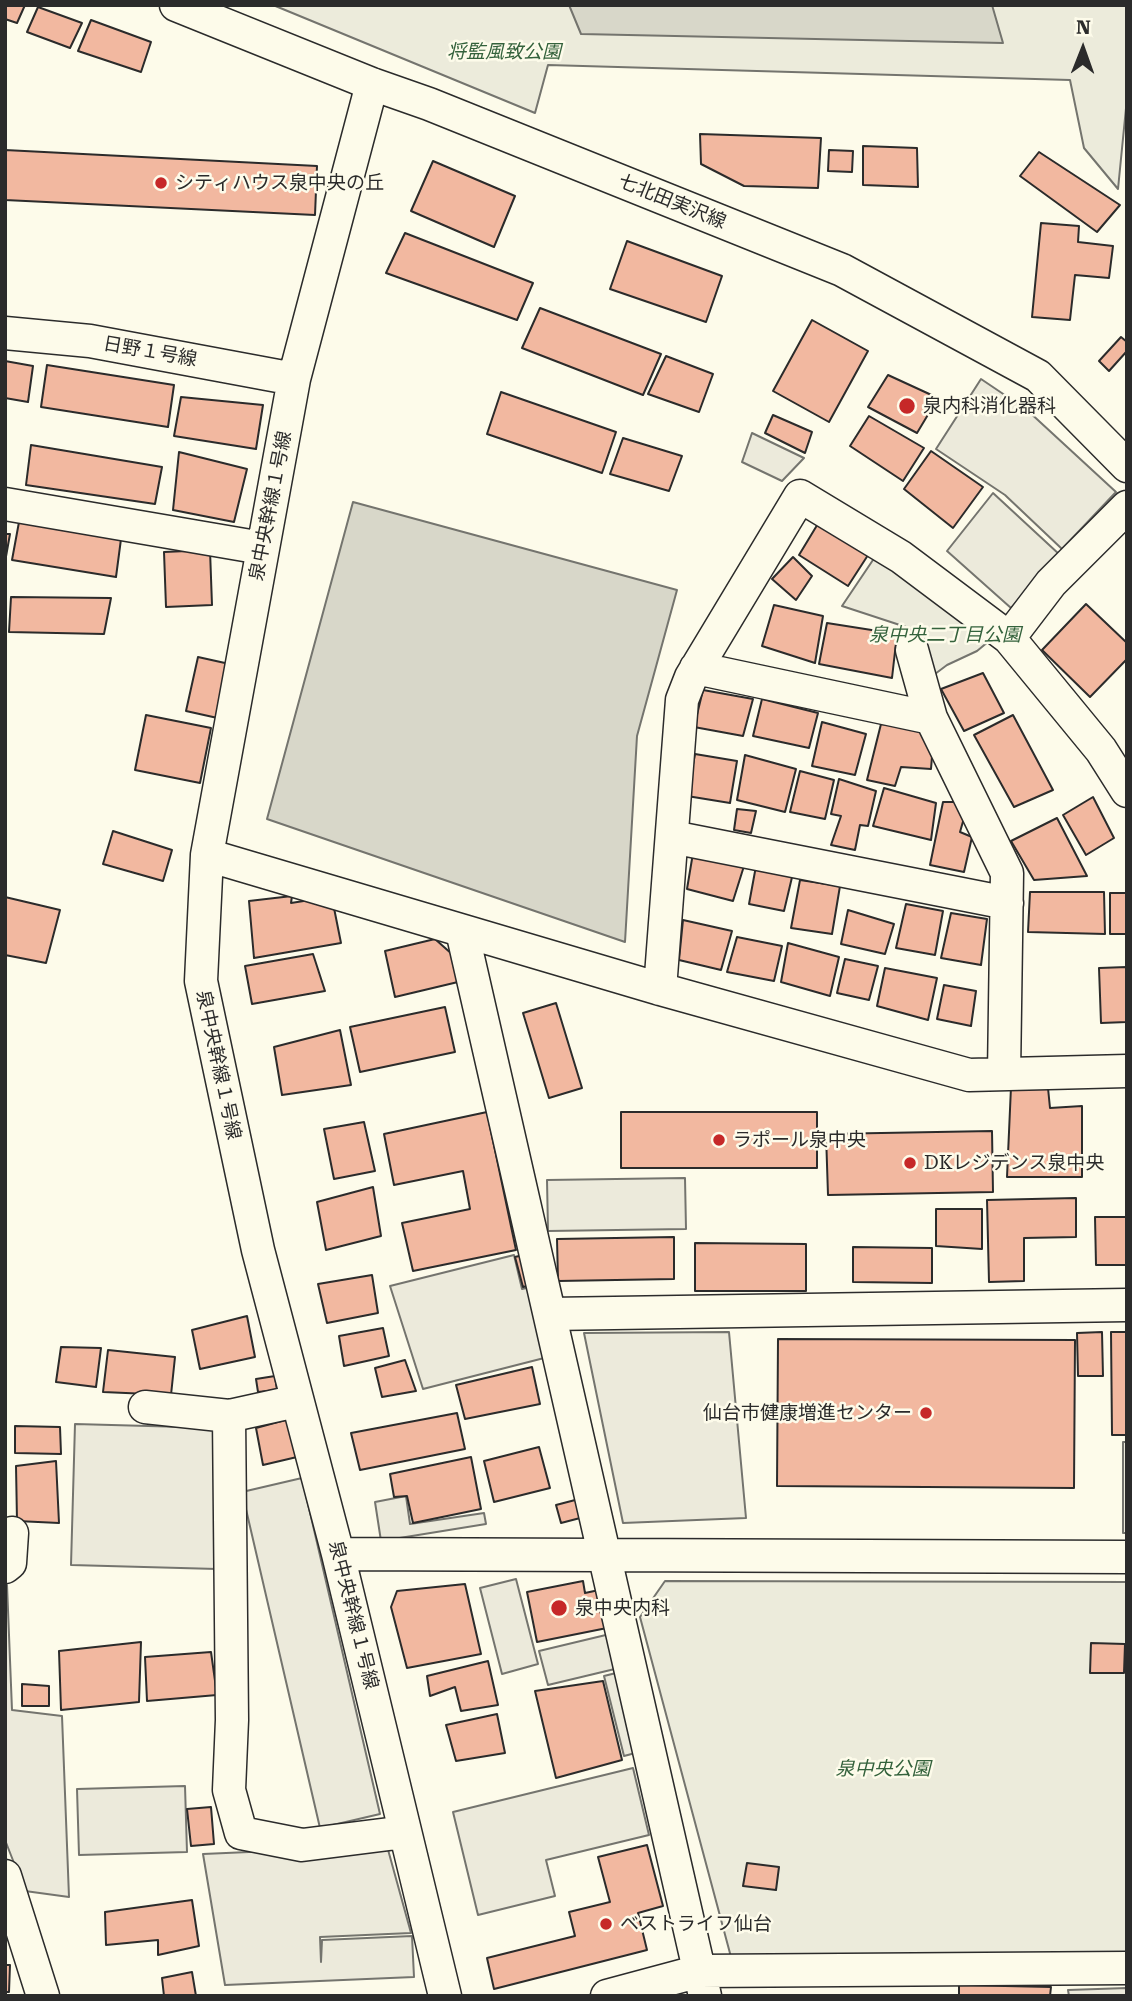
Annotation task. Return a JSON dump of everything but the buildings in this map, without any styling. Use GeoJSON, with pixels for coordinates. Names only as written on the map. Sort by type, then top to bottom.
{"type":"FeatureCollection","features":[{"type":"Feature","properties":{"kind":"street","name":"七北田実沢線"},"geometry":{"type":"LineString","coordinates":[[176,5],[842,270],[1038,376],[1127,466]]}},
{"type":"Feature","properties":{"kind":"street","name":"泉中央幹線１号線"},"geometry":{"type":"LineString","coordinates":[[372,84],[294,379],[207,855],[201,981],[258,1250],[338,1554],[445,1996]]}},
{"type":"Feature","properties":{"kind":"street","name":"日野１号線"},"geometry":{"type":"LineString","coordinates":[[5,333],[90,341],[294,379]]}},
{"type":"Feature","properties":{"kind":"street"},"geometry":{"type":"LineString","coordinates":[[660,989],[682,699],[696,668],[800,496],[901,557],[1009,638],[1101,750],[1127,791]]}},
{"type":"Feature","properties":{"kind":"street"},"geometry":{"type":"LineString","coordinates":[[5,504],[262,548]]}},
{"type":"Feature","properties":{"kind":"street"},"geometry":{"type":"LineString","coordinates":[[1009,638],[1051,583],[1127,507]]}},
{"type":"Feature","properties":{"kind":"street"},"geometry":{"type":"LineString","coordinates":[[912,650],[931,719],[1007,873],[1004,1074]]}},
{"type":"Feature","properties":{"kind":"street"},"geometry":{"type":"LineString","coordinates":[[696,668],[931,719]]}},
{"type":"Feature","properties":{"kind":"street"},"geometry":{"type":"LineString","coordinates":[[672,837],[1007,903]]}},
{"type":"Feature","properties":{"kind":"street"},"geometry":{"type":"LineString","coordinates":[[207,855],[660,989],[970,1075],[1127,1072]]}},
{"type":"Feature","properties":{"kind":"street"},"geometry":{"type":"LineString","coordinates":[[462,931],[702,1983]]}},
{"type":"Feature","properties":{"kind":"street"},"geometry":{"type":"LineString","coordinates":[[550,1314],[1127,1305]]}},
{"type":"Feature","properties":{"kind":"street"},"geometry":{"type":"LineString","coordinates":[[145,1408],[229,1416],[297,1401]]}},
{"type":"Feature","properties":{"kind":"street"},"geometry":{"type":"LineString","coordinates":[[229,1416],[232,1720],[229,1790],[241,1833],[302,1845],[405,1832]]}},
{"type":"Feature","properties":{"kind":"street"},"geometry":{"type":"LineString","coordinates":[[5,1567],[10,1563],[12,1532]]}},
{"type":"Feature","properties":{"kind":"street"},"geometry":{"type":"LineString","coordinates":[[338,1554],[1127,1558]]}},
{"type":"Feature","properties":{"kind":"street"},"geometry":{"type":"LineString","coordinates":[[5,1876],[43,1996]]}},
{"type":"Feature","properties":{"kind":"street"},"geometry":{"type":"LineString","coordinates":[[607,1996],[702,1983],[1127,1968]]}},
{"type":"Feature","properties":{"kind":"green space","name":"将監風致公園"},"geometry":{"type":"Polygon","coordinates":[[[273,5],[1127,5],[1127,98],[1118,189],[1084,148],[1070,80],[548,65],[535,113],[273,5]]]}},
{"type":"Feature","properties":{"kind":"green space","name":"泉中央二丁目公園"},"geometry":{"type":"Polygon","coordinates":[[[879,551],[994,637],[977,651],[947,665],[935,674],[909,628],[842,606],[879,551]]]}},
{"type":"Feature","properties":{"kind":"green space","name":"泉中央公園"},"geometry":{"type":"Polygon","coordinates":[[[665,1581],[1127,1582],[1127,1957],[731,1957],[640,1617],[665,1581]]]}},
{"type":"Feature","properties":{"kind":"shaded area"},"geometry":{"type":"Polygon","coordinates":[[[569,5],[992,5],[1003,43],[581,34],[569,5]]]}},
{"type":"Feature","properties":{"kind":"shaded area"},"geometry":{"type":"Polygon","coordinates":[[[981,379],[1027,410],[1116,492],[1062,549],[1005,495],[936,449],[981,379]]]}},
{"type":"Feature","properties":{"kind":"shaded area"},"geometry":{"type":"Polygon","coordinates":[[[752,433],[804,458],[782,481],[742,462],[752,433]]]}},
{"type":"Feature","properties":{"kind":"shaded area"},"geometry":{"type":"Polygon","coordinates":[[[993,493],[1060,555],[1011,608],[947,551],[993,493]]]}},
{"type":"Feature","properties":{"kind":"shaded area"},"geometry":{"type":"Polygon","coordinates":[[[353,502],[677,590],[637,736],[625,942],[267,819],[353,502]]]}},
{"type":"Feature","properties":{"kind":"shaded area"},"geometry":{"type":"Polygon","coordinates":[[[685,1178],[686,1229],[548,1231],[547,1180],[685,1178]]]}},
{"type":"Feature","properties":{"kind":"shaded area"},"geometry":{"type":"Polygon","coordinates":[[[514,1255],[522,1289],[535,1286],[552,1356],[423,1389],[390,1286],[514,1255]]]}},
{"type":"Feature","properties":{"kind":"shaded area","name":"仙台市健康増進センター"},"geometry":{"type":"Polygon","coordinates":[[[729,1332],[746,1518],[623,1523],[584,1333],[729,1332]]]}},
{"type":"Feature","properties":{"kind":"shaded area"},"geometry":{"type":"Polygon","coordinates":[[[75,1424],[221,1428],[217,1569],[71,1565],[75,1424]]]}},
{"type":"Feature","properties":{"kind":"shaded area"},"geometry":{"type":"Polygon","coordinates":[[[1123,1442],[1127,1442],[1127,1533],[1123,1533],[1123,1442]]]}},
{"type":"Feature","properties":{"kind":"shaded area"},"geometry":{"type":"Polygon","coordinates":[[[302,1478],[380,1814],[320,1828],[242,1492],[302,1478]]]}},
{"type":"Feature","properties":{"kind":"shaded area"},"geometry":{"type":"Polygon","coordinates":[[[406,1496],[410,1524],[484,1513],[486,1524],[381,1541],[375,1502],[406,1496]]]}},
{"type":"Feature","properties":{"kind":"shaded area"},"geometry":{"type":"Polygon","coordinates":[[[516,1579],[538,1664],[502,1674],[480,1588],[516,1579]]]}},
{"type":"Feature","properties":{"kind":"shaded area"},"geometry":{"type":"Polygon","coordinates":[[[7,1585],[12,1710],[62,1716],[69,1897],[25,1891],[5,1840],[7,1585]]]}},
{"type":"Feature","properties":{"kind":"shaded area"},"geometry":{"type":"Polygon","coordinates":[[[610,1634],[619,1668],[548,1685],[539,1651],[610,1634]]]}},
{"type":"Feature","properties":{"kind":"shaded area"},"geometry":{"type":"Polygon","coordinates":[[[624,1671],[643,1751],[624,1756],[604,1676],[624,1671]]]}},
{"type":"Feature","properties":{"kind":"shaded area"},"geometry":{"type":"Polygon","coordinates":[[[633,1768],[649,1835],[546,1860],[555,1896],[478,1915],[453,1812],[633,1768]]]}},
{"type":"Feature","properties":{"kind":"shaded area"},"geometry":{"type":"Polygon","coordinates":[[[185,1786],[187,1852],[79,1855],[77,1789],[185,1786]]]}},
{"type":"Feature","properties":{"kind":"shaded area"},"geometry":{"type":"Polygon","coordinates":[[[387,1846],[411,1933],[320,1937],[321,1962],[322,1940],[412,1936],[414,1977],[225,1985],[203,1854],[387,1846]]]}},
{"type":"Feature","properties":{"kind":"shaded area"},"geometry":{"type":"Polygon","coordinates":[[[1127,1988],[1127,1996],[1069,1996],[1068,1990],[1127,1988]]]}},
{"type":"Feature","properties":{"kind":"place","name":"シティハウス泉中央の丘"},"geometry":{"type":"Point","coordinates":[161,183]}},
{"type":"Feature","properties":{"kind":"place","name":"泉内科消化器科"},"geometry":{"type":"Point","coordinates":[907,406]}},
{"type":"Feature","properties":{"kind":"place","name":"ラポール泉中央"},"geometry":{"type":"Point","coordinates":[719,1140]}},
{"type":"Feature","properties":{"kind":"place","name":"DKレジデンス泉中央"},"geometry":{"type":"Point","coordinates":[910,1163]}},
{"type":"Feature","properties":{"kind":"place","name":"仙台市健康増進センター"},"geometry":{"type":"Point","coordinates":[926,1413]}},
{"type":"Feature","properties":{"kind":"place","name":"泉中央内科"},"geometry":{"type":"Point","coordinates":[559,1608]}},
{"type":"Feature","properties":{"kind":"place","name":"ベストライフ仙台"},"geometry":{"type":"Point","coordinates":[606,1924]}}]}
